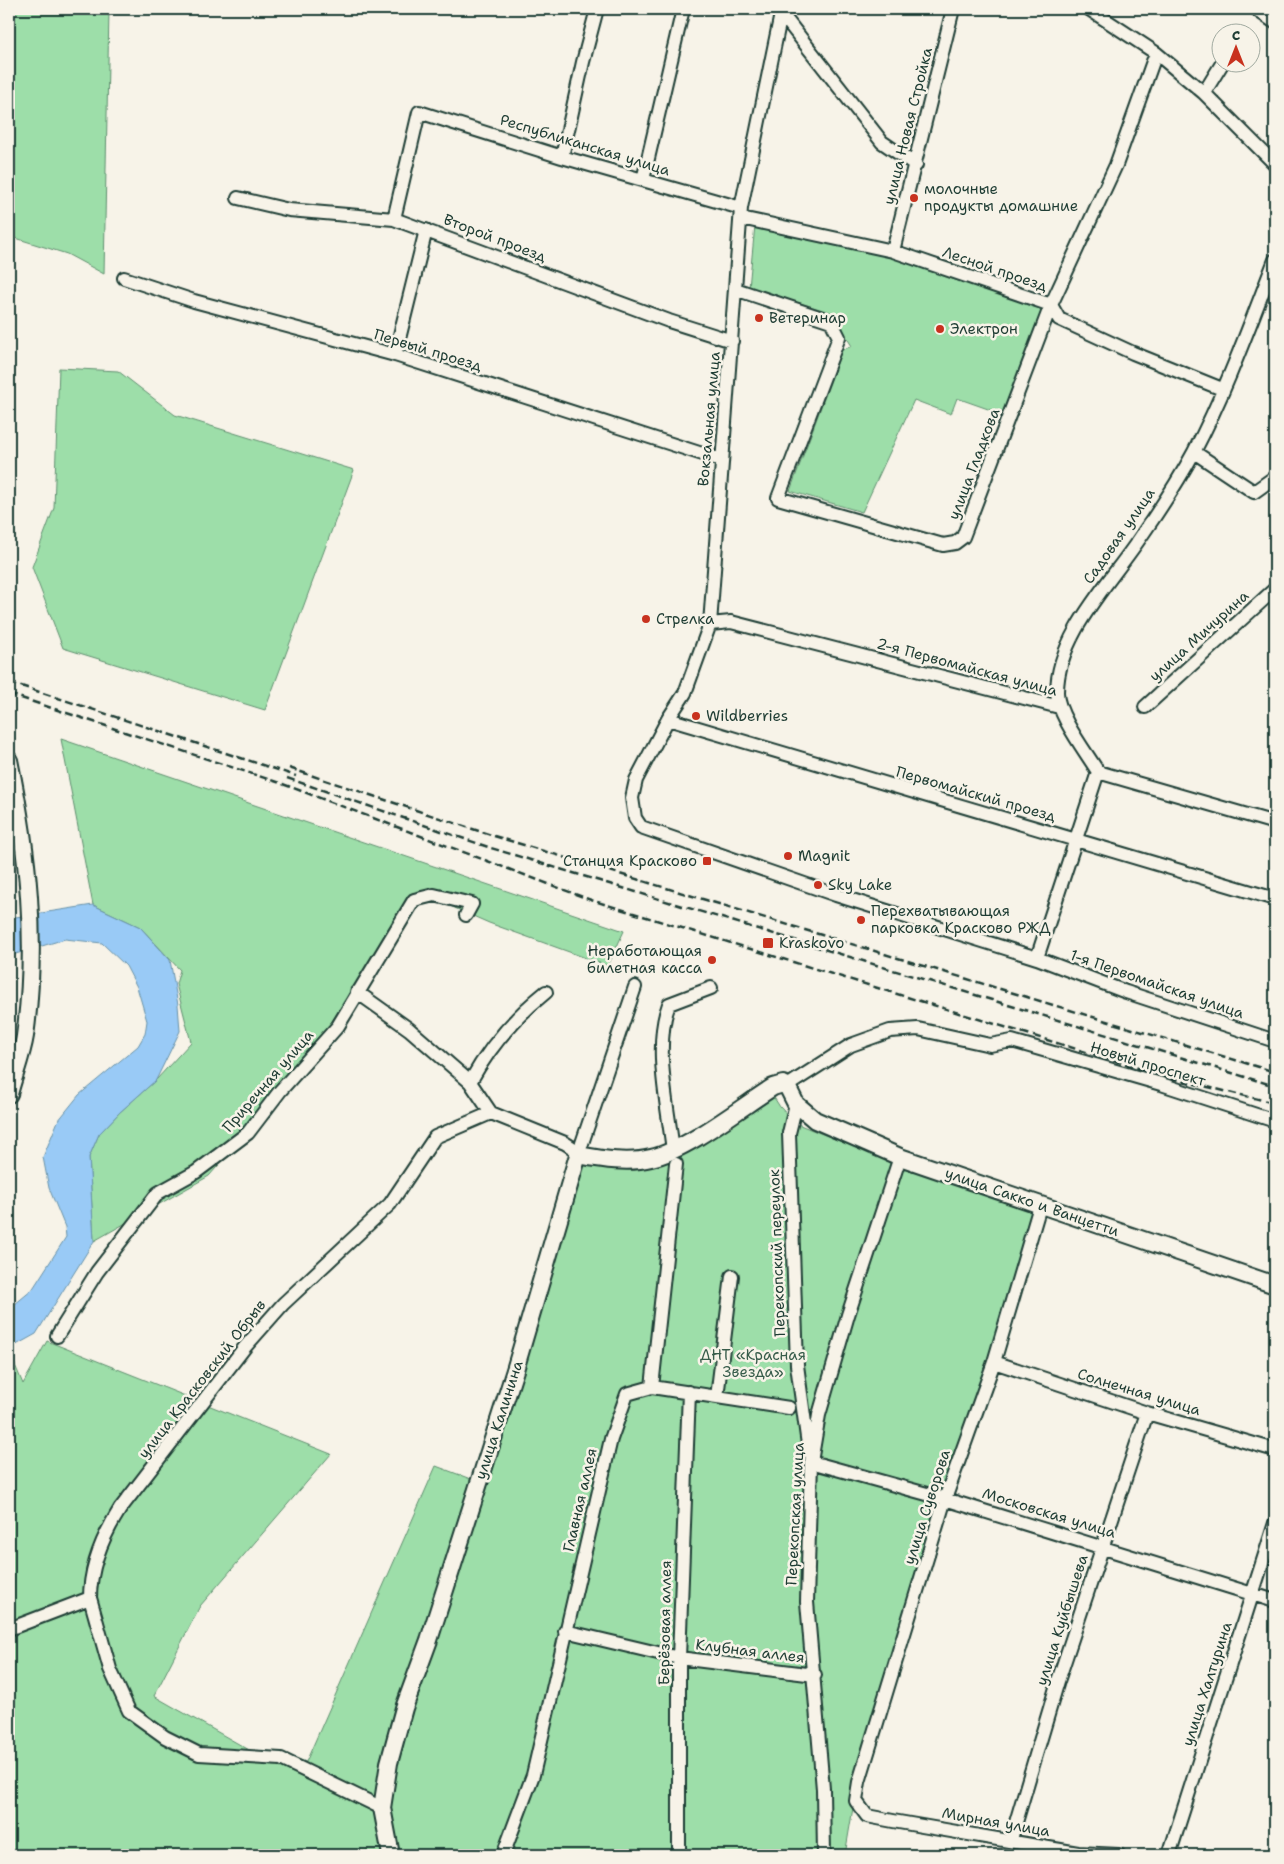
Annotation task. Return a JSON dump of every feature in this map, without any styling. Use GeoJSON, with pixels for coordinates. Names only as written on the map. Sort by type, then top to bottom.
{"type":"FeatureCollection","features":[{"type":"Feature","properties":{"kind":"main road"},"geometry":{"type":"LineString","coordinates":[[1259,9],[1275,20]]}},
{"type":"Feature","properties":{"kind":"main road"},"geometry":{"type":"LineString","coordinates":[[9,760],[23,829],[31,911],[32,965],[25,1038],[9,1094]]}},
{"type":"Feature","properties":{"kind":"main road"},"geometry":{"type":"LineString","coordinates":[[578,1156],[625,1160],[674,1158],[773,1087],[783,1084],[787,1086],[796,1104]]}},
{"type":"Feature","properties":{"kind":"main road","name":"улица Сакко и Ванцетти"},"geometry":{"type":"LineString","coordinates":[[796,1104],[815,1120],[900,1157],[1275,1285]]}},
{"type":"Feature","properties":{"kind":"main road","name":"улица Калинина"},"geometry":{"type":"LineString","coordinates":[[392,1855],[382,1808],[388,1763],[404,1708],[429,1640],[515,1370],[578,1156]]}},
{"type":"Feature","properties":{"kind":"street"},"geometry":{"type":"LineString","coordinates":[[562,157],[597,9]]}},
{"type":"Feature","properties":{"kind":"street"},"geometry":{"type":"LineString","coordinates":[[643,180],[683,9]]}},
{"type":"Feature","properties":{"kind":"street","name":"улица Новая Стройка"},"geometry":{"type":"LineString","coordinates":[[893,251],[916,165],[953,9]]}},
{"type":"Feature","properties":{"kind":"street"},"geometry":{"type":"LineString","coordinates":[[1088,9],[1156,53],[1204,93],[1275,164]]}},
{"type":"Feature","properties":{"kind":"street"},"geometry":{"type":"LineString","coordinates":[[782,11],[882,142],[916,165]]}},
{"type":"Feature","properties":{"kind":"street","name":"Вокзальная улица"},"geometry":{"type":"LineString","coordinates":[[635,818],[632,798],[636,780],[668,718],[685,693],[710,624],[741,213],[782,11]]}},
{"type":"Feature","properties":{"kind":"street","name":"улица Гладкова"},"geometry":{"type":"LineString","coordinates":[[735,289],[831,321],[839,337],[778,498],[943,545],[955,543],[963,537],[1051,305],[1116,164],[1156,53]]}},
{"type":"Feature","properties":{"kind":"street"},"geometry":{"type":"LineString","coordinates":[[1204,93],[1217,72]]}},
{"type":"Feature","properties":{"kind":"street","name":"Республиканская улица"},"geometry":{"type":"LineString","coordinates":[[394,219],[419,112],[562,157],[643,180],[741,213]]}},
{"type":"Feature","properties":{"kind":"street","name":"Второй проезд"},"geometry":{"type":"LineString","coordinates":[[238,198],[289,210],[394,219],[669,321],[732,341]]}},
{"type":"Feature","properties":{"kind":"street","name":"Лесной проезд"},"geometry":{"type":"LineString","coordinates":[[741,213],[893,251],[1051,305],[1059,318],[1133,353],[1222,389]]}},
{"type":"Feature","properties":{"kind":"street"},"geometry":{"type":"LineString","coordinates":[[395,355],[426,230]]}},
{"type":"Feature","properties":{"kind":"street","name":"Садовая улица"},"geometry":{"type":"LineString","coordinates":[[1059,707],[1057,692],[1064,657],[1080,621],[1142,536],[1194,452],[1275,260]]}},
{"type":"Feature","properties":{"kind":"street","name":"Первый проезд"},"geometry":{"type":"LineString","coordinates":[[124,278],[194,301],[395,355],[721,460]]}},
{"type":"Feature","properties":{"kind":"street"},"geometry":{"type":"LineString","coordinates":[[1194,452],[1254,492],[1275,477]]}},
{"type":"Feature","properties":{"kind":"street","name":"улица Мичурина"},"geometry":{"type":"LineString","coordinates":[[1145,707],[1275,589]]}},
{"type":"Feature","properties":{"kind":"street"},"geometry":{"type":"LineString","coordinates":[[712,601],[731,622]]}},
{"type":"Feature","properties":{"kind":"street","name":"2-я Первомайская улица"},"geometry":{"type":"LineString","coordinates":[[710,624],[731,622],[1059,707],[1098,772]]}},
{"type":"Feature","properties":{"kind":"street","name":"Первомайский проезд"},"geometry":{"type":"LineString","coordinates":[[668,718],[957,806],[1275,899]]}},
{"type":"Feature","properties":{"kind":"street"},"geometry":{"type":"LineString","coordinates":[[1037,958],[1074,840],[1098,772],[1275,823]]}},
{"type":"Feature","properties":{"kind":"street","name":"1-я Первомайская улица"},"geometry":{"type":"LineString","coordinates":[[635,818],[641,827],[649,830],[836,895],[1037,958],[1126,992],[1275,1041]]}},
{"type":"Feature","properties":{"kind":"street","name":"Приречная улица"},"geometry":{"type":"LineString","coordinates":[[57,1336],[97,1272],[158,1194],[203,1167],[248,1133],[280,1090],[338,1026],[414,900],[434,895],[472,904],[466,916]]}},
{"type":"Feature","properties":{"kind":"street","name":"улица Калинина"},"geometry":{"type":"LineString","coordinates":[[578,1156],[635,987]]}},
{"type":"Feature","properties":{"kind":"street"},"geometry":{"type":"LineString","coordinates":[[711,988],[669,1004],[666,1011],[661,1049],[674,1158],[652,1387],[789,1408]]}},
{"type":"Feature","properties":{"kind":"street"},"geometry":{"type":"LineString","coordinates":[[358,992],[409,1029],[470,1082],[491,1113],[565,1143],[576,1150],[578,1156]]}},
{"type":"Feature","properties":{"kind":"street"},"geometry":{"type":"LineString","coordinates":[[470,1082],[495,1044],[532,1003],[546,992]]}},
{"type":"Feature","properties":{"kind":"street","name":"Новый проспект"},"geometry":{"type":"LineString","coordinates":[[787,1086],[851,1045],[890,1031],[918,1029],[990,1045],[1012,1041],[1160,1084],[1275,1121]]}},
{"type":"Feature","properties":{"kind":"street","name":"Перекопский переулок"},"geometry":{"type":"LineString","coordinates":[[796,1104],[789,1134],[797,1365],[811,1462]]}},
{"type":"Feature","properties":{"kind":"street","name":"улица Красковский Обрыв"},"geometry":{"type":"LineString","coordinates":[[382,1808],[282,1759],[199,1754],[165,1737],[129,1711],[118,1689],[90,1598],[95,1562],[106,1532],[120,1509],[245,1347],[283,1304],[390,1204],[435,1137],[491,1113]]}},
{"type":"Feature","properties":{"kind":"street","name":"Перекопская улица"},"geometry":{"type":"LineString","coordinates":[[824,1855],[823,1789],[815,1675],[807,1602],[811,1462],[819,1415],[848,1315],[900,1157]]}},
{"type":"Feature","properties":{"kind":"street","name":"улица Суворова"},"geometry":{"type":"LineString","coordinates":[[867,1816],[856,1801],[859,1782],[945,1499],[994,1362],[1040,1206]]}},
{"type":"Feature","properties":{"kind":"street"},"geometry":{"type":"LineString","coordinates":[[717,1397],[732,1276]]}},
{"type":"Feature","properties":{"kind":"street","name":"Солнечная улица"},"geometry":{"type":"LineString","coordinates":[[994,1362],[1148,1413],[1275,1450]]}},
{"type":"Feature","properties":{"kind":"street","name":"Главная аллея"},"geometry":{"type":"LineString","coordinates":[[503,1855],[533,1775],[611,1439],[627,1394],[652,1387]]}},
{"type":"Feature","properties":{"kind":"street","name":"Берёзовая аллея"},"geometry":{"type":"LineString","coordinates":[[679,1855],[680,1658],[689,1392]]}},
{"type":"Feature","properties":{"kind":"street","name":"улица Куйбышева"},"geometry":{"type":"LineString","coordinates":[[1011,1840],[1058,1681],[1148,1413]]}},
{"type":"Feature","properties":{"kind":"street","name":"Московская улица"},"geometry":{"type":"LineString","coordinates":[[811,1462],[945,1499],[1275,1601]]}},
{"type":"Feature","properties":{"kind":"street","name":"улица Халтурина"},"geometry":{"type":"LineString","coordinates":[[1169,1855],[1254,1594],[1275,1523]]}},
{"type":"Feature","properties":{"kind":"street"},"geometry":{"type":"LineString","coordinates":[[9,1629],[90,1598]]}},
{"type":"Feature","properties":{"kind":"street","name":"Клубная аллея"},"geometry":{"type":"LineString","coordinates":[[565,1631],[680,1658],[815,1675]]}},
{"type":"Feature","properties":{"kind":"street","name":"Мирная улица"},"geometry":{"type":"LineString","coordinates":[[867,1816],[1078,1853],[1119,1855]]}},
{"type":"Feature","properties":{"kind":"green space"},"geometry":{"type":"Polygon","coordinates":[[[9,9],[109,9],[104,274],[67,254],[9,236],[9,9]]]}},
{"type":"Feature","properties":{"kind":"green space","name":"Электрон"},"geometry":{"type":"Polygon","coordinates":[[[755,225],[894,256],[1047,310],[1005,415],[957,398],[951,414],[914,400],[862,512],[790,491],[842,350],[852,346],[830,312],[749,288],[755,225]]]}},
{"type":"Feature","properties":{"kind":"green space"},"geometry":{"type":"Polygon","coordinates":[[[59,368],[118,371],[175,415],[354,470],[265,710],[63,648],[32,567],[54,508],[59,368]]]}},
{"type":"Feature","properties":{"kind":"green space"},"geometry":{"type":"Polygon","coordinates":[[[61,739],[624,931],[608,966],[489,923],[441,902],[413,902],[357,982],[296,1077],[209,1176],[94,1241],[89,1157],[99,1134],[120,1112],[156,1080],[191,1042],[176,984],[180,970],[140,927],[93,905],[61,739]]]}},
{"type":"Feature","properties":{"kind":"green space","name":"ДНТ «Красная Звезда»"},"geometry":{"type":"Polygon","coordinates":[[[773,1096],[780,1107],[795,1123],[892,1162],[1033,1209],[991,1362],[854,1802],[845,1855],[9,1855],[9,1351],[23,1384],[47,1341],[331,1454],[200,1606],[154,1696],[281,1768],[284,1754],[306,1762],[436,1466],[476,1481],[432,1657],[583,1161],[650,1164],[773,1096]]]}},
{"type":"Feature","properties":{"kind":"water"},"geometry":{"type":"Polygon","coordinates":[[[93,905],[140,927],[170,960],[178,1005],[180,1031],[156,1080],[120,1112],[99,1134],[89,1157],[94,1241],[36,1334],[9,1349],[9,1309],[32,1290],[66,1237],[65,1227],[49,1188],[43,1157],[58,1121],[79,1095],[138,1046],[145,1034],[147,1021],[137,987],[126,966],[102,943],[65,939],[9,956],[9,918],[93,905]]]}},
{"type":"Feature","properties":{"kind":"railway"},"geometry":{"type":"LineString","coordinates":[[9,682],[296,776]]}},
{"type":"Feature","properties":{"kind":"railway"},"geometry":{"type":"LineString","coordinates":[[9,694],[280,783],[591,900],[1174,1079],[1275,1103]]}},
{"type":"Feature","properties":{"kind":"railway"},"geometry":{"type":"LineString","coordinates":[[289,768],[494,836],[1275,1072]]}},
{"type":"Feature","properties":{"kind":"railway"},"geometry":{"type":"LineString","coordinates":[[287,778],[491,848],[1275,1086]]}},
{"type":"Feature","properties":{"kind":"place","name":"молочные продукты домашние"},"geometry":{"type":"Point","coordinates":[914,198]}},
{"type":"Feature","properties":{"kind":"place","name":"Ветеринар"},"geometry":{"type":"Point","coordinates":[759,318]}},
{"type":"Feature","properties":{"kind":"place","name":"Электрон"},"geometry":{"type":"Point","coordinates":[940,329]}},
{"type":"Feature","properties":{"kind":"place","name":"Стрелка"},"geometry":{"type":"Point","coordinates":[646,619]}},
{"type":"Feature","properties":{"kind":"place","name":"Wildberries"},"geometry":{"type":"Point","coordinates":[696,716]}},
{"type":"Feature","properties":{"kind":"place","name":"Magnit"},"geometry":{"type":"Point","coordinates":[788,856]}},
{"type":"Feature","properties":{"kind":"place","name":"Станция Красково"},"geometry":{"type":"Point","coordinates":[707,861]}},
{"type":"Feature","properties":{"kind":"place","name":"Sky Lake"},"geometry":{"type":"Point","coordinates":[818,885]}},
{"type":"Feature","properties":{"kind":"place","name":"Перехватывающая парковка Красково РЖД"},"geometry":{"type":"Point","coordinates":[861,920]}},
{"type":"Feature","properties":{"kind":"place","name":"Kraskovo"},"geometry":{"type":"Point","coordinates":[768,943]}},
{"type":"Feature","properties":{"kind":"place","name":"Неработающая билетная касса"},"geometry":{"type":"Point","coordinates":[712,960]}}]}
